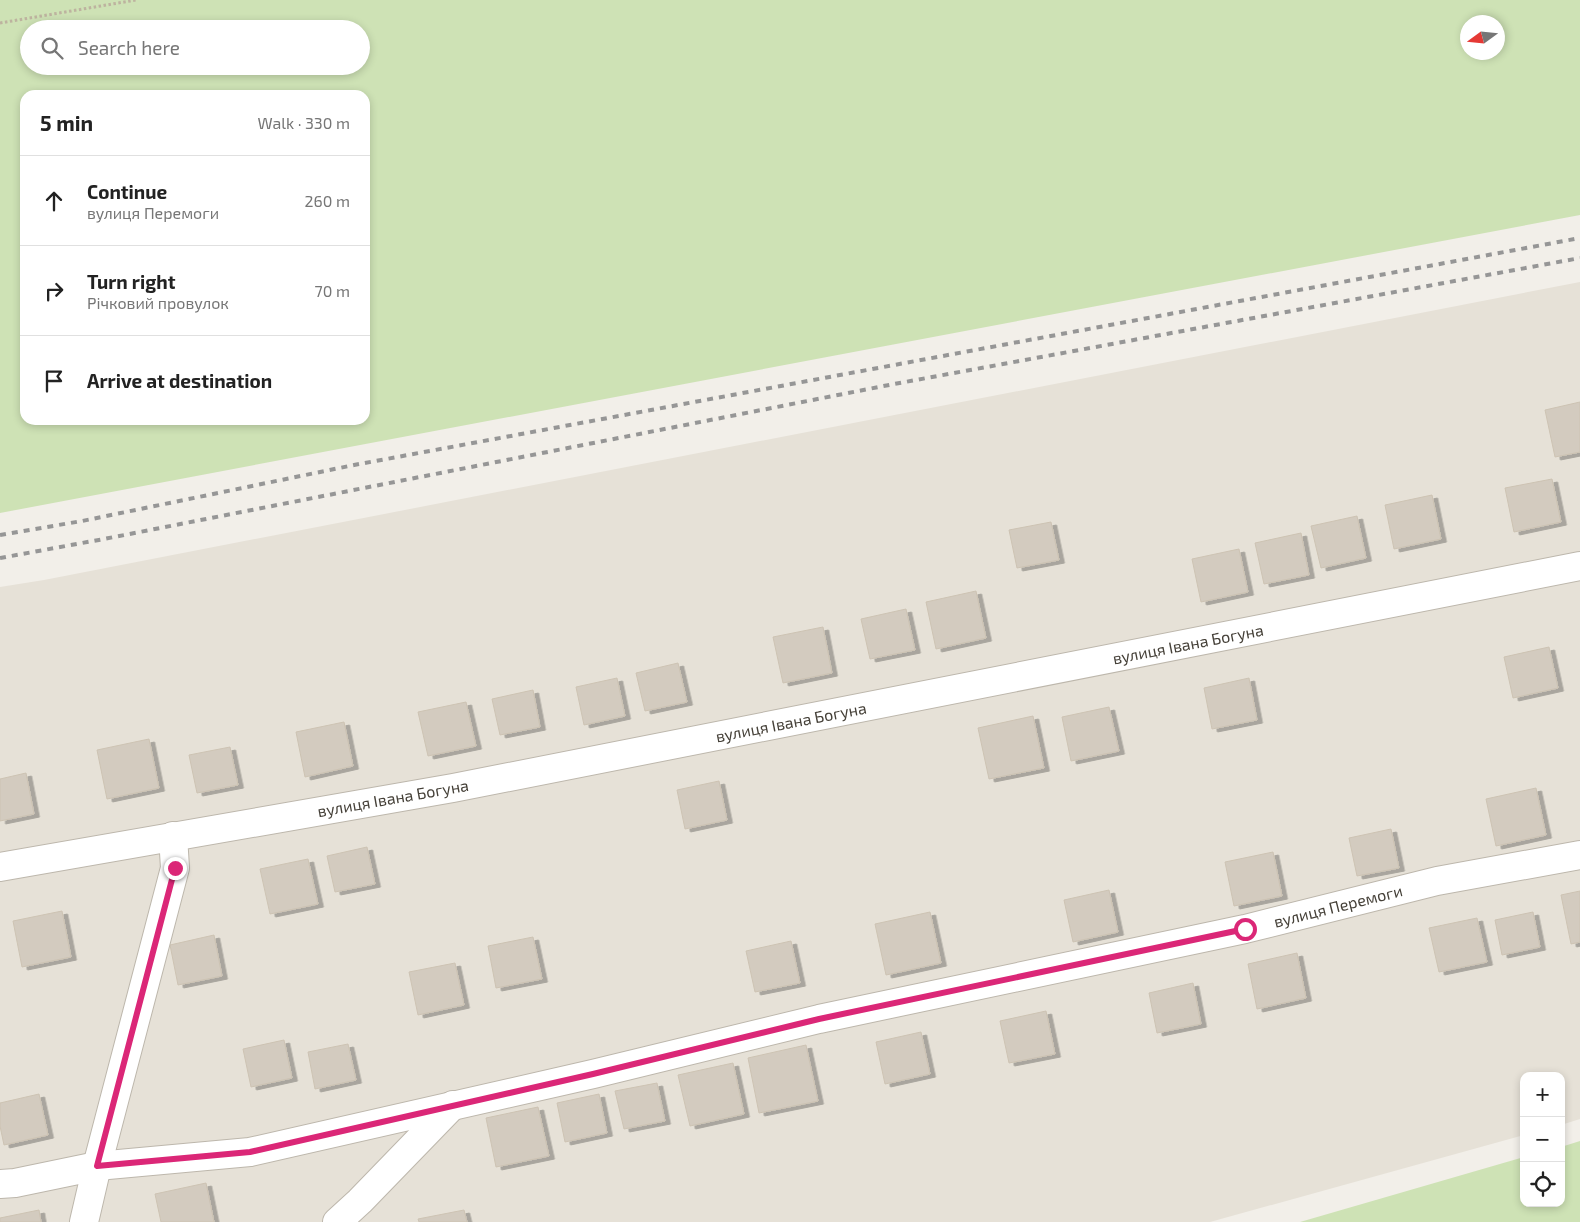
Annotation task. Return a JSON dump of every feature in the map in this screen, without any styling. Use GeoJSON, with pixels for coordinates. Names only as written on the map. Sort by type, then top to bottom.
{"type":"FeatureCollection","features":[{"type":"Feature","properties":{"kind":"street","name":"вулиця Івана Богуна"},"geometry":{"type":"LineString","coordinates":[[0,867],[453,788],[1580,566]]}},
{"type":"Feature","properties":{"kind":"street"},"geometry":{"type":"LineString","coordinates":[[84,1222],[86,1208],[175,868],[173,836]]}},
{"type":"Feature","properties":{"kind":"street","name":"вулиця Перемоги"},"geometry":{"type":"LineString","coordinates":[[0,1184],[15,1183],[97,1166],[250,1152],[593,1074],[819,1019],[1245,929],[1437,881],[1580,855]]}},
{"type":"Feature","properties":{"kind":"street"},"geometry":{"type":"LineString","coordinates":[[338,1222],[453,1105]]}},
{"type":"Feature","properties":{"kind":"path"},"geometry":{"type":"LineString","coordinates":[[0,23],[136,0]]}},
{"type":"Feature","properties":{"kind":"shaded area"},"geometry":{"type":"Polygon","coordinates":[[[1580,282],[1580,1119],[1565,1124],[1565,1072],[1520,1072],[1520,1136],[1210,1222],[0,1222],[0,587],[1580,282]]]}},
{"type":"Feature","properties":{"kind":"green space"},"geometry":{"type":"Polygon","coordinates":[[[0,0],[1580,0],[1580,215],[0,513],[0,0]]]}},
{"type":"Feature","properties":{"kind":"green space"},"geometry":{"type":"Polygon","coordinates":[[[1580,1141],[1580,1222],[1300,1222],[1520,1158],[1520,1207],[1565,1207],[1565,1146],[1580,1141]]]}},
{"type":"Feature","properties":{"kind":"building"},"geometry":{"type":"Polygon","coordinates":[[[1580,402],[1580,452],[1555,457],[1545,410],[1580,402]]]}},
{"type":"Feature","properties":{"kind":"building"},"geometry":{"type":"Polygon","coordinates":[[[1552,479],[1561,522],[1514,532],[1505,488],[1552,479]]]}},
{"type":"Feature","properties":{"kind":"building"},"geometry":{"type":"Polygon","coordinates":[[[1432,495],[1441,539],[1394,549],[1385,505],[1432,495]]]}},
{"type":"Feature","properties":{"kind":"building"},"geometry":{"type":"Polygon","coordinates":[[[1357,516],[1366,558],[1321,568],[1311,526],[1357,516]]]}},
{"type":"Feature","properties":{"kind":"building"},"geometry":{"type":"Polygon","coordinates":[[[1051,522],[1059,560],[1017,568],[1009,530],[1051,522]]]}},
{"type":"Feature","properties":{"kind":"building"},"geometry":{"type":"Polygon","coordinates":[[[1301,533],[1309,575],[1264,584],[1255,543],[1301,533]]]}},
{"type":"Feature","properties":{"kind":"building"},"geometry":{"type":"Polygon","coordinates":[[[1239,549],[1248,592],[1201,602],[1192,559],[1239,549]]]}},
{"type":"Feature","properties":{"kind":"building"},"geometry":{"type":"Polygon","coordinates":[[[976,591],[986,638],[936,649],[926,602],[976,591]]]}},
{"type":"Feature","properties":{"kind":"building"},"geometry":{"type":"Polygon","coordinates":[[[906,609],[915,650],[870,659],[861,619],[906,609]]]}},
{"type":"Feature","properties":{"kind":"building"},"geometry":{"type":"Polygon","coordinates":[[[823,627],[832,673],[783,683],[773,637],[823,627]]]}},
{"type":"Feature","properties":{"kind":"building"},"geometry":{"type":"Polygon","coordinates":[[[1549,647],[1558,688],[1513,698],[1504,657],[1549,647]]]}},
{"type":"Feature","properties":{"kind":"building"},"geometry":{"type":"Polygon","coordinates":[[[678,663],[687,702],[645,711],[636,673],[678,663]]]}},
{"type":"Feature","properties":{"kind":"building"},"geometry":{"type":"Polygon","coordinates":[[[617,678],[625,716],[584,725],[576,687],[617,678]]]}},
{"type":"Feature","properties":{"kind":"building"},"geometry":{"type":"Polygon","coordinates":[[[1249,678],[1257,720],[1212,729],[1204,688],[1249,678]]]}},
{"type":"Feature","properties":{"kind":"building"},"geometry":{"type":"Polygon","coordinates":[[[533,690],[540,727],[500,735],[492,699],[533,690]]]}},
{"type":"Feature","properties":{"kind":"building"},"geometry":{"type":"Polygon","coordinates":[[[466,702],[476,746],[428,756],[418,712],[466,702]]]}},
{"type":"Feature","properties":{"kind":"building"},"geometry":{"type":"Polygon","coordinates":[[[1109,707],[1119,751],[1071,761],[1062,717],[1109,707]]]}},
{"type":"Feature","properties":{"kind":"building"},"geometry":{"type":"Polygon","coordinates":[[[1033,716],[1044,768],[989,779],[978,728],[1033,716]]]}},
{"type":"Feature","properties":{"kind":"building"},"geometry":{"type":"Polygon","coordinates":[[[344,722],[353,766],[305,777],[296,732],[344,722]]]}},
{"type":"Feature","properties":{"kind":"building"},"geometry":{"type":"Polygon","coordinates":[[[149,739],[159,788],[107,799],[97,750],[149,739]]]}},
{"type":"Feature","properties":{"kind":"building"},"geometry":{"type":"Polygon","coordinates":[[[230,747],[238,785],[197,793],[189,755],[230,747]]]}},
{"type":"Feature","properties":{"kind":"building"},"geometry":{"type":"Polygon","coordinates":[[[26,773],[34,814],[0,821],[0,779],[26,773]]]}},
{"type":"Feature","properties":{"kind":"building"},"geometry":{"type":"Polygon","coordinates":[[[719,781],[727,820],[685,829],[677,790],[719,781]]]}},
{"type":"Feature","properties":{"kind":"building"},"geometry":{"type":"Polygon","coordinates":[[[1536,788],[1546,835],[1496,846],[1486,799],[1536,788]]]}},
{"type":"Feature","properties":{"kind":"building"},"geometry":{"type":"Polygon","coordinates":[[[1391,829],[1399,868],[1357,876],[1349,838],[1391,829]]]}},
{"type":"Feature","properties":{"kind":"building"},"geometry":{"type":"Polygon","coordinates":[[[367,847],[375,884],[335,892],[327,856],[367,847]]]}},
{"type":"Feature","properties":{"kind":"building"},"geometry":{"type":"Polygon","coordinates":[[[1273,852],[1282,896],[1234,906],[1225,862],[1273,852]]]}},
{"type":"Feature","properties":{"kind":"building"},"geometry":{"type":"Polygon","coordinates":[[[308,859],[318,904],[270,914],[260,869],[308,859]]]}},
{"type":"Feature","properties":{"kind":"building"},"geometry":{"type":"Polygon","coordinates":[[[1109,890],[1118,932],[1073,942],[1064,900],[1109,890]]]}},
{"type":"Feature","properties":{"kind":"building"},"geometry":{"type":"Polygon","coordinates":[[[1580,891],[1580,942],[1571,944],[1561,895],[1580,891]]]}},
{"type":"Feature","properties":{"kind":"building"},"geometry":{"type":"Polygon","coordinates":[[[62,911],[71,957],[22,967],[13,921],[62,911]]]}},
{"type":"Feature","properties":{"kind":"building"},"geometry":{"type":"Polygon","coordinates":[[[930,912],[941,963],[886,975],[875,924],[930,912]]]}},
{"type":"Feature","properties":{"kind":"building"},"geometry":{"type":"Polygon","coordinates":[[[1533,912],[1540,947],[1502,955],[1495,920],[1533,912]]]}},
{"type":"Feature","properties":{"kind":"building"},"geometry":{"type":"Polygon","coordinates":[[[1477,918],[1487,962],[1439,972],[1429,928],[1477,918]]]}},
{"type":"Feature","properties":{"kind":"building"},"geometry":{"type":"Polygon","coordinates":[[[214,935],[222,976],[178,985],[170,945],[214,935]]]}},
{"type":"Feature","properties":{"kind":"building"},"geometry":{"type":"Polygon","coordinates":[[[533,937],[542,979],[496,988],[488,946],[533,937]]]}},
{"type":"Feature","properties":{"kind":"building"},"geometry":{"type":"Polygon","coordinates":[[[791,941],[800,983],[755,992],[746,951],[791,941]]]}},
{"type":"Feature","properties":{"kind":"building"},"geometry":{"type":"Polygon","coordinates":[[[1297,953],[1306,998],[1257,1009],[1248,964],[1297,953]]]}},
{"type":"Feature","properties":{"kind":"building"},"geometry":{"type":"Polygon","coordinates":[[[455,963],[464,1005],[418,1015],[409,972],[455,963]]]}},
{"type":"Feature","properties":{"kind":"building"},"geometry":{"type":"Polygon","coordinates":[[[1193,983],[1201,1024],[1157,1033],[1149,993],[1193,983]]]}},
{"type":"Feature","properties":{"kind":"building"},"geometry":{"type":"Polygon","coordinates":[[[1046,1011],[1055,1054],[1009,1063],[1000,1021],[1046,1011]]]}},
{"type":"Feature","properties":{"kind":"building"},"geometry":{"type":"Polygon","coordinates":[[[921,1032],[930,1074],[885,1084],[876,1042],[921,1032]]]}},
{"type":"Feature","properties":{"kind":"building"},"geometry":{"type":"Polygon","coordinates":[[[284,1040],[292,1078],[251,1087],[243,1049],[284,1040]]]}},
{"type":"Feature","properties":{"kind":"building"},"geometry":{"type":"Polygon","coordinates":[[[348,1044],[356,1080],[315,1089],[308,1052],[348,1044]]]}},
{"type":"Feature","properties":{"kind":"building"},"geometry":{"type":"Polygon","coordinates":[[[806,1045],[818,1101],[759,1113],[748,1058],[806,1045]]]}},
{"type":"Feature","properties":{"kind":"building"},"geometry":{"type":"Polygon","coordinates":[[[733,1063],[744,1114],[690,1126],[678,1075],[733,1063]]]}},
{"type":"Feature","properties":{"kind":"building"},"geometry":{"type":"Polygon","coordinates":[[[657,1083],[665,1121],[624,1129],[615,1091],[657,1083]]]}},
{"type":"Feature","properties":{"kind":"building"},"geometry":{"type":"Polygon","coordinates":[[[39,1094],[48,1135],[4,1145],[0,1126],[0,1103],[39,1094]]]}},
{"type":"Feature","properties":{"kind":"building"},"geometry":{"type":"Polygon","coordinates":[[[599,1094],[607,1133],[565,1142],[557,1103],[599,1094]]]}},
{"type":"Feature","properties":{"kind":"building"},"geometry":{"type":"Polygon","coordinates":[[[538,1107],[549,1156],[496,1167],[486,1118],[538,1107]]]}},
{"type":"Feature","properties":{"kind":"building"},"geometry":{"type":"Polygon","coordinates":[[[206,1183],[214,1222],[161,1222],[155,1194],[206,1183]]]}},
{"type":"Feature","properties":{"kind":"building"},"geometry":{"type":"Polygon","coordinates":[[[39,1210],[41,1222],[0,1222],[0,1218],[39,1210]]]}},
{"type":"Feature","properties":{"kind":"building"},"geometry":{"type":"Polygon","coordinates":[[[464,1210],[467,1222],[419,1222],[418,1219],[464,1210]]]}},
{"type":"Feature","properties":{"kind":"railway"},"geometry":{"type":"LineString","coordinates":[[0,535],[82,521],[354,465],[1580,238]]}},
{"type":"Feature","properties":{"kind":"railway"},"geometry":{"type":"LineString","coordinates":[[0,558],[894,384],[1580,258]]}},
{"type":"Feature","properties":{"kind":"route"},"geometry":{"type":"LineString","coordinates":[[175,868],[97,1166],[250,1152],[593,1074],[819,1019],[1245,929]]}}]}
